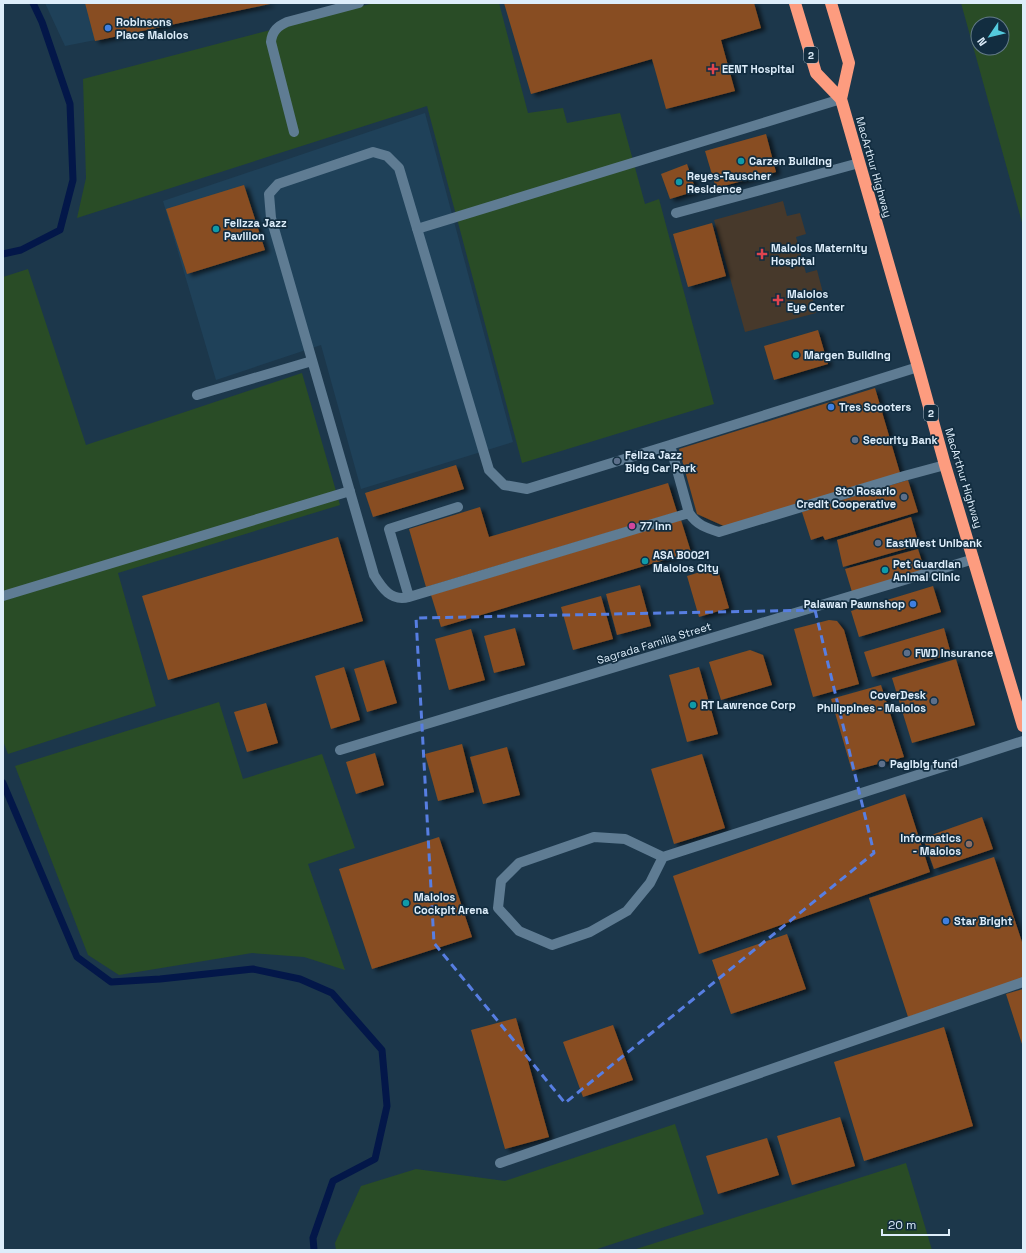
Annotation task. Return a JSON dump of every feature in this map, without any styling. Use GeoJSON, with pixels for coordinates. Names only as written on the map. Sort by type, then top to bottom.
{"type":"FeatureCollection","features":[{"type":"Feature","properties":{"kind":"highway","name":"MacArthur Highway"},"geometry":{"type":"LineString","coordinates":[[795,3],[816,73],[841,99],[918,366],[945,466],[1023,726]]}},
{"type":"Feature","properties":{"kind":"highway","name":"MacArthur Highway"},"geometry":{"type":"LineString","coordinates":[[831,3],[849,63],[841,99]]}},
{"type":"Feature","properties":{"kind":"street"},"geometry":{"type":"LineString","coordinates":[[294,132],[271,42],[271,35],[278,26],[287,22],[359,3]]}},
{"type":"Feature","properties":{"kind":"street"},"geometry":{"type":"LineString","coordinates":[[417,229],[841,99]]}},
{"type":"Feature","properties":{"kind":"street"},"geometry":{"type":"LineString","coordinates":[[689,513],[402,599],[394,597],[383,590],[374,574],[312,361],[271,218],[269,194],[278,184],[372,152],[387,156],[399,168],[489,470],[504,485],[527,489],[918,366]]}},
{"type":"Feature","properties":{"kind":"street"},"geometry":{"type":"LineString","coordinates":[[676,213],[860,163]]}},
{"type":"Feature","properties":{"kind":"street"},"geometry":{"type":"LineString","coordinates":[[197,395],[312,361]]}},
{"type":"Feature","properties":{"kind":"street"},"geometry":{"type":"LineString","coordinates":[[670,445],[689,513],[695,522],[704,528],[719,532],[904,476],[945,466]]}},
{"type":"Feature","properties":{"kind":"street"},"geometry":{"type":"LineString","coordinates":[[3,596],[350,491]]}},
{"type":"Feature","properties":{"kind":"street"},"geometry":{"type":"LineString","coordinates":[[409,596],[389,529],[458,507]]}},
{"type":"Feature","properties":{"kind":"street","name":"Sagrada Familia Street"},"geometry":{"type":"LineString","coordinates":[[340,750],[974,559]]}},
{"type":"Feature","properties":{"kind":"street"},"geometry":{"type":"LineString","coordinates":[[663,857],[650,883],[627,911],[590,932],[552,945],[520,931],[498,908],[501,881],[518,863],[594,837],[625,839],[663,857],[1023,740]]}},
{"type":"Feature","properties":{"kind":"street"},"geometry":{"type":"LineString","coordinates":[[500,1163],[1023,982]]}},
{"type":"Feature","properties":{"kind":"highlighted area"},"geometry":{"type":"Polygon","coordinates":[[[815,610],[874,853],[565,1103],[434,943],[416,618],[815,610]]]}},
{"type":"Feature","properties":{"kind":"shaded area","name":"Robinsons Place Malolos"},"geometry":{"type":"Polygon","coordinates":[[[45,3],[273,3],[222,15],[65,46],[45,3]]]}},
{"type":"Feature","properties":{"kind":"shaded area"},"geometry":{"type":"Polygon","coordinates":[[[425,113],[513,442],[361,489],[321,345],[216,380],[163,201],[425,113]]]}},
{"type":"Feature","properties":{"kind":"shaded area","name":"Malolos Maternity Hospital"},"geometry":{"type":"Polygon","coordinates":[[[783,201],[787,216],[800,213],[806,234],[796,237],[806,273],[817,270],[823,293],[812,297],[816,313],[745,332],[714,220],[783,201]]]}},
{"type":"Feature","properties":{"kind":"green space"},"geometry":{"type":"Polygon","coordinates":[[[374,3],[499,3],[528,113],[563,108],[567,123],[620,113],[645,204],[659,199],[714,404],[522,463],[427,106],[77,218],[86,178],[83,79],[374,3]]]}},
{"type":"Feature","properties":{"kind":"green space"},"geometry":{"type":"Polygon","coordinates":[[[961,3],[1023,3],[1023,226],[976,56],[1010,56],[1010,16],[970,16],[970,35],[961,3]]]}},
{"type":"Feature","properties":{"kind":"green space"},"geometry":{"type":"Polygon","coordinates":[[[28,269],[86,445],[302,373],[340,505],[118,573],[156,706],[8,754],[3,741],[3,277],[28,269]]]}},
{"type":"Feature","properties":{"kind":"green space"},"geometry":{"type":"Polygon","coordinates":[[[219,702],[243,779],[322,754],[355,848],[308,864],[345,970],[304,957],[252,953],[119,975],[88,955],[15,766],[219,702]]]}},
{"type":"Feature","properties":{"kind":"green space"},"geometry":{"type":"Polygon","coordinates":[[[675,1124],[704,1214],[594,1250],[336,1250],[335,1243],[361,1186],[416,1169],[505,1181],[675,1124]]]}},
{"type":"Feature","properties":{"kind":"green space"},"geometry":{"type":"Polygon","coordinates":[[[906,1163],[932,1250],[633,1250],[906,1163]]]}},
{"type":"Feature","properties":{"kind":"building","name":"Robinsons Place Malolos"},"geometry":{"type":"Polygon","coordinates":[[[85,3],[270,3],[270,4],[95,41],[85,3]]]}},
{"type":"Feature","properties":{"kind":"building","name":"EENT Hospital"},"geometry":{"type":"Polygon","coordinates":[[[504,3],[754,3],[761,28],[721,40],[735,91],[666,109],[652,59],[531,94],[504,3]]]}},
{"type":"Feature","properties":{"kind":"building","name":"Carzen Building"},"geometry":{"type":"Polygon","coordinates":[[[766,134],[776,172],[716,188],[705,151],[766,134]]]}},
{"type":"Feature","properties":{"kind":"building","name":"Reyes-Tauscher Residence"},"geometry":{"type":"Polygon","coordinates":[[[687,164],[696,191],[670,199],[661,174],[687,164]]]}},
{"type":"Feature","properties":{"kind":"building","name":"Felizza Jazz Pavilion"},"geometry":{"type":"Polygon","coordinates":[[[244,185],[265,250],[187,274],[166,209],[244,185]]]}},
{"type":"Feature","properties":{"kind":"building"},"geometry":{"type":"Polygon","coordinates":[[[712,223],[726,276],[688,287],[673,234],[712,223]]]}},
{"type":"Feature","properties":{"kind":"building","name":"Margen Building"},"geometry":{"type":"Polygon","coordinates":[[[818,330],[828,364],[774,380],[764,346],[818,330]]]}},
{"type":"Feature","properties":{"kind":"building"},"geometry":{"type":"Polygon","coordinates":[[[875,388],[900,473],[726,527],[697,514],[679,449],[875,388]]]}},
{"type":"Feature","properties":{"kind":"building"},"geometry":{"type":"Polygon","coordinates":[[[456,465],[464,489],[373,517],[365,493],[456,465]]]}},
{"type":"Feature","properties":{"kind":"building"},"geometry":{"type":"Polygon","coordinates":[[[908,480],[918,512],[825,540],[823,536],[811,540],[802,512],[908,480]]]}},
{"type":"Feature","properties":{"kind":"building"},"geometry":{"type":"Polygon","coordinates":[[[668,483],[677,512],[426,587],[409,529],[480,507],[489,537],[668,483]]]}},
{"type":"Feature","properties":{"kind":"building","name":"EastWest Unibank"},"geometry":{"type":"Polygon","coordinates":[[[911,517],[919,545],[843,567],[837,540],[911,517]]]}},
{"type":"Feature","properties":{"kind":"building"},"geometry":{"type":"Polygon","coordinates":[[[681,520],[691,552],[441,627],[431,595],[681,520]]]}},
{"type":"Feature","properties":{"kind":"building"},"geometry":{"type":"Polygon","coordinates":[[[338,537],[363,621],[168,680],[142,596],[338,537]]]}},
{"type":"Feature","properties":{"kind":"building","name":"Pet Guardian Animal Clinic"},"geometry":{"type":"Polygon","coordinates":[[[918,549],[925,571],[852,592],[845,569],[918,549]]]}},
{"type":"Feature","properties":{"kind":"building"},"geometry":{"type":"Polygon","coordinates":[[[717,567],[729,608],[699,617],[687,576],[717,567]]]}},
{"type":"Feature","properties":{"kind":"building"},"geometry":{"type":"Polygon","coordinates":[[[640,585],[651,626],[617,635],[606,594],[640,585]]]}},
{"type":"Feature","properties":{"kind":"building"},"geometry":{"type":"Polygon","coordinates":[[[933,586],[941,612],[859,637],[851,611],[933,586]]]}},
{"type":"Feature","properties":{"kind":"building"},"geometry":{"type":"Polygon","coordinates":[[[601,596],[613,639],[573,650],[561,607],[601,596]]]}},
{"type":"Feature","properties":{"kind":"building"},"geometry":{"type":"Polygon","coordinates":[[[829,620],[837,621],[844,630],[859,684],[813,697],[794,629],[829,620]]]}},
{"type":"Feature","properties":{"kind":"building"},"geometry":{"type":"Polygon","coordinates":[[[515,628],[525,665],[494,673],[484,636],[515,628]]]}},
{"type":"Feature","properties":{"kind":"building","name":"FWD Insurance"},"geometry":{"type":"Polygon","coordinates":[[[944,628],[951,654],[872,677],[864,652],[944,628]]]}},
{"type":"Feature","properties":{"kind":"building"},"geometry":{"type":"Polygon","coordinates":[[[471,629],[485,680],[449,690],[435,639],[471,629]]]}},
{"type":"Feature","properties":{"kind":"building"},"geometry":{"type":"Polygon","coordinates":[[[750,650],[763,655],[772,685],[721,700],[709,662],[750,650]]]}},
{"type":"Feature","properties":{"kind":"building","name":"CoverDesk Philippines - Malolos"},"geometry":{"type":"Polygon","coordinates":[[[956,659],[975,725],[912,743],[892,678],[956,659]]]}},
{"type":"Feature","properties":{"kind":"building"},"geometry":{"type":"Polygon","coordinates":[[[384,660],[397,703],[367,712],[354,669],[384,660]]]}},
{"type":"Feature","properties":{"kind":"building"},"geometry":{"type":"Polygon","coordinates":[[[344,667],[360,720],[331,729],[315,676],[344,667]]]}},
{"type":"Feature","properties":{"kind":"building","name":"RT Lawrence Corp"},"geometry":{"type":"Polygon","coordinates":[[[699,667],[718,734],[687,742],[669,675],[699,667]]]}},
{"type":"Feature","properties":{"kind":"building"},"geometry":{"type":"Polygon","coordinates":[[[881,685],[904,757],[852,771],[831,699],[881,685]]]}},
{"type":"Feature","properties":{"kind":"building"},"geometry":{"type":"Polygon","coordinates":[[[266,703],[278,743],[247,752],[234,712],[266,703]]]}},
{"type":"Feature","properties":{"kind":"building"},"geometry":{"type":"Polygon","coordinates":[[[462,744],[474,792],[438,801],[425,754],[462,744]]]}},
{"type":"Feature","properties":{"kind":"building"},"geometry":{"type":"Polygon","coordinates":[[[507,747],[520,795],[483,804],[470,757],[507,747]]]}},
{"type":"Feature","properties":{"kind":"building"},"geometry":{"type":"Polygon","coordinates":[[[375,753],[384,785],[356,794],[346,762],[375,753]]]}},
{"type":"Feature","properties":{"kind":"building"},"geometry":{"type":"Polygon","coordinates":[[[702,754],[725,828],[674,844],[651,769],[702,754]]]}},
{"type":"Feature","properties":{"kind":"building"},"geometry":{"type":"Polygon","coordinates":[[[905,794],[930,872],[699,954],[673,876],[905,794]]]}},
{"type":"Feature","properties":{"kind":"building"},"geometry":{"type":"Polygon","coordinates":[[[982,817],[993,849],[934,869],[923,838],[982,817]]]}},
{"type":"Feature","properties":{"kind":"building","name":"Malolos Cockpit Arena"},"geometry":{"type":"Polygon","coordinates":[[[439,837],[472,937],[372,969],[339,869],[439,837]]]}},
{"type":"Feature","properties":{"kind":"building","name":"Star Bright"},"geometry":{"type":"Polygon","coordinates":[[[994,857],[1023,945],[1023,979],[908,1017],[869,898],[994,857]]]}},
{"type":"Feature","properties":{"kind":"building"},"geometry":{"type":"Polygon","coordinates":[[[787,934],[806,989],[731,1014],[712,960],[787,934]]]}},
{"type":"Feature","properties":{"kind":"building"},"geometry":{"type":"Polygon","coordinates":[[[1023,989],[1023,1047],[1006,994],[1023,989]]]}},
{"type":"Feature","properties":{"kind":"building"},"geometry":{"type":"Polygon","coordinates":[[[516,1018],[549,1137],[505,1149],[471,1030],[516,1018]]]}},
{"type":"Feature","properties":{"kind":"building"},"geometry":{"type":"Polygon","coordinates":[[[613,1025],[633,1080],[583,1097],[563,1042],[613,1025]]]}},
{"type":"Feature","properties":{"kind":"building"},"geometry":{"type":"Polygon","coordinates":[[[944,1027],[973,1126],[864,1161],[834,1062],[944,1027]]]}},
{"type":"Feature","properties":{"kind":"building"},"geometry":{"type":"Polygon","coordinates":[[[840,1117],[855,1166],[792,1185],[777,1136],[840,1117]]]}},
{"type":"Feature","properties":{"kind":"building"},"geometry":{"type":"Polygon","coordinates":[[[767,1138],[779,1175],[718,1194],[706,1156],[767,1138]]]}},
{"type":"Feature","properties":{"kind":"waterway"},"geometry":{"type":"LineString","coordinates":[[3,254],[21,250],[60,230],[73,180],[70,104],[42,22],[33,3]]}},
{"type":"Feature","properties":{"kind":"waterway"},"geometry":{"type":"LineString","coordinates":[[3,783],[77,957],[111,982],[160,979],[253,969],[300,979],[332,993],[382,1050],[387,1106],[375,1159],[333,1181],[313,1238],[314,1250]]}},
{"type":"Feature","properties":{"kind":"place","name":"Robinsons Place Malolos"},"geometry":{"type":"Point","coordinates":[108,28]}},
{"type":"Feature","properties":{"kind":"place","name":"EENT Hospital"},"geometry":{"type":"Point","coordinates":[713,69]}},
{"type":"Feature","properties":{"kind":"place","name":"Carzen Building"},"geometry":{"type":"Point","coordinates":[741,161]}},
{"type":"Feature","properties":{"kind":"place","name":"Reyes-Tauscher Residence"},"geometry":{"type":"Point","coordinates":[679,182]}},
{"type":"Feature","properties":{"kind":"place","name":"Felizza Jazz Pavilion"},"geometry":{"type":"Point","coordinates":[216,229]}},
{"type":"Feature","properties":{"kind":"place","name":"Malolos Maternity Hospital"},"geometry":{"type":"Point","coordinates":[762,254]}},
{"type":"Feature","properties":{"kind":"place","name":"Malolos Eye Center"},"geometry":{"type":"Point","coordinates":[778,300]}},
{"type":"Feature","properties":{"kind":"place","name":"Margen Building"},"geometry":{"type":"Point","coordinates":[796,355]}},
{"type":"Feature","properties":{"kind":"place","name":"Tres Scooters"},"geometry":{"type":"Point","coordinates":[831,407]}},
{"type":"Feature","properties":{"kind":"place","name":"Security Bank"},"geometry":{"type":"Point","coordinates":[855,440]}},
{"type":"Feature","properties":{"kind":"place","name":"Feliza Jazz Bldg Car Park"},"geometry":{"type":"Point","coordinates":[617,461]}},
{"type":"Feature","properties":{"kind":"place","name":"Sto Rosario Credit Cooperative"},"geometry":{"type":"Point","coordinates":[904,497]}},
{"type":"Feature","properties":{"kind":"place","name":"77 inn"},"geometry":{"type":"Point","coordinates":[632,526]}},
{"type":"Feature","properties":{"kind":"place","name":"EastWest Unibank"},"geometry":{"type":"Point","coordinates":[878,543]}},
{"type":"Feature","properties":{"kind":"place","name":"ASA B0021 Malolos City"},"geometry":{"type":"Point","coordinates":[645,561]}},
{"type":"Feature","properties":{"kind":"place","name":"Pet Guardian Animal Clinic"},"geometry":{"type":"Point","coordinates":[885,570]}},
{"type":"Feature","properties":{"kind":"place","name":"Palawan Pawnshop"},"geometry":{"type":"Point","coordinates":[913,604]}},
{"type":"Feature","properties":{"kind":"place","name":"FWD Insurance"},"geometry":{"type":"Point","coordinates":[907,653]}},
{"type":"Feature","properties":{"kind":"place","name":"CoverDesk Philippines - Malolos"},"geometry":{"type":"Point","coordinates":[934,701]}},
{"type":"Feature","properties":{"kind":"place","name":"RT Lawrence Corp"},"geometry":{"type":"Point","coordinates":[693,705]}},
{"type":"Feature","properties":{"kind":"place","name":"Pagibig fund"},"geometry":{"type":"Point","coordinates":[882,764]}},
{"type":"Feature","properties":{"kind":"place","name":"Informatics - Malolos"},"geometry":{"type":"Point","coordinates":[969,844]}},
{"type":"Feature","properties":{"kind":"place","name":"Malolos Cockpit Arena"},"geometry":{"type":"Point","coordinates":[406,903]}},
{"type":"Feature","properties":{"kind":"place","name":"Star Bright"},"geometry":{"type":"Point","coordinates":[946,921]}}]}
